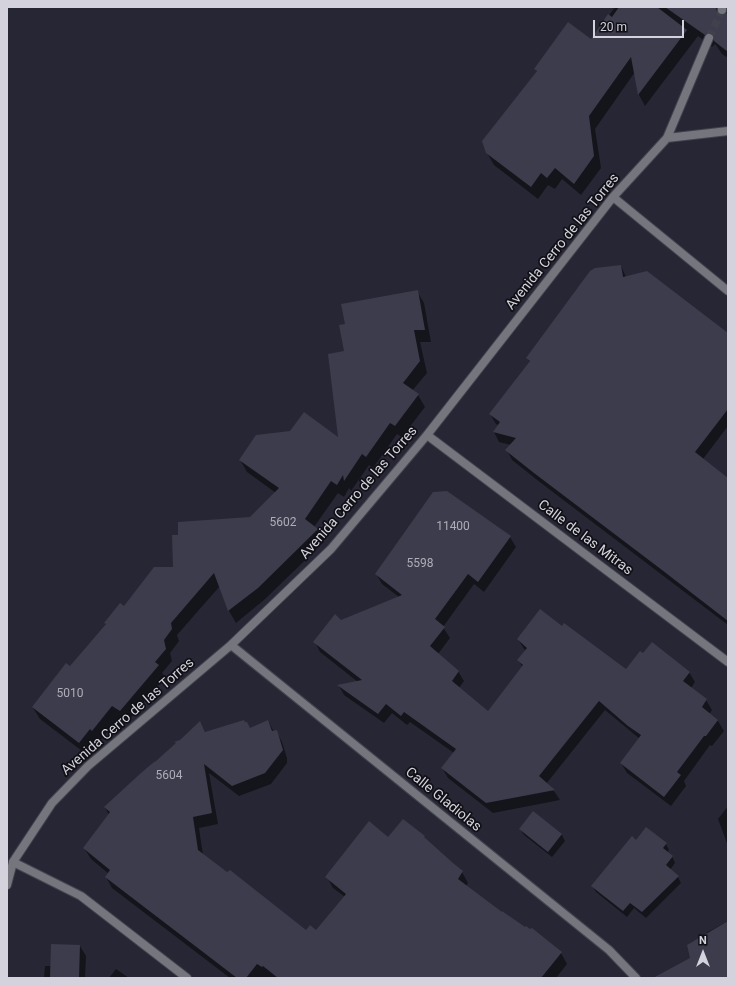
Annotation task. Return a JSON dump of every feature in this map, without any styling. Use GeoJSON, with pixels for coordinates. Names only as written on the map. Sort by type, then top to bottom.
{"type":"FeatureCollection","features":[{"type":"Feature","properties":{"kind":"street","name":"Avenida Cerro de las Torres"},"geometry":{"type":"LineString","coordinates":[[7,885],[13,862],[52,803],[88,766],[231,645],[331,549],[427,435],[613,197],[667,138],[709,38]]}},
{"type":"Feature","properties":{"kind":"street"},"geometry":{"type":"LineString","coordinates":[[667,138],[728,131]]}},
{"type":"Feature","properties":{"kind":"street"},"geometry":{"type":"LineString","coordinates":[[613,197],[728,291]]}},
{"type":"Feature","properties":{"kind":"street","name":"Calle de las Mitras"},"geometry":{"type":"LineString","coordinates":[[427,435],[728,662]]}},
{"type":"Feature","properties":{"kind":"street","name":"Calle Gladiolas"},"geometry":{"type":"LineString","coordinates":[[231,645],[609,950],[636,978]]}},
{"type":"Feature","properties":{"kind":"street"},"geometry":{"type":"LineString","coordinates":[[13,862],[81,896],[187,978]]}},
{"type":"Feature","properties":{"kind":"building"},"geometry":{"type":"Polygon","coordinates":[[[619,7],[657,7],[687,30],[638,95],[631,57],[589,116],[594,156],[574,184],[555,168],[547,178],[541,173],[531,187],[486,153],[482,141],[537,71],[534,69],[568,22],[591,39],[608,14],[612,17],[619,7]]]}},
{"type":"Feature","properties":{"kind":"building"},"geometry":{"type":"Polygon","coordinates":[[[665,7],[716,7],[719,15],[726,13],[728,15],[728,52],[714,41],[714,37],[711,33],[705,35],[665,7]]]}},
{"type":"Feature","properties":{"kind":"building"},"geometry":{"type":"Polygon","coordinates":[[[621,265],[623,277],[647,271],[728,333],[728,409],[695,452],[728,478],[728,621],[505,450],[516,438],[493,432],[500,422],[489,414],[530,361],[526,358],[590,271],[595,268],[621,265]]]}},
{"type":"Feature","properties":{"kind":"building"},"geometry":{"type":"Polygon","coordinates":[[[418,290],[425,330],[414,330],[420,361],[403,383],[419,394],[395,426],[390,423],[366,457],[362,454],[344,481],[343,475],[337,485],[331,481],[305,519],[318,529],[258,588],[228,611],[214,573],[171,623],[172,629],[164,640],[166,649],[155,662],[159,665],[120,711],[112,706],[92,731],[90,729],[79,743],[32,707],[66,663],[70,666],[106,624],[104,623],[120,603],[124,606],[154,567],[173,567],[172,535],[178,535],[178,522],[250,517],[279,488],[239,460],[256,435],[290,431],[304,412],[338,437],[328,354],[344,351],[339,325],[345,324],[341,304],[418,290]]]}},
{"type":"Feature","properties":{"kind":"building"},"geometry":{"type":"Polygon","coordinates":[[[447,491],[511,536],[478,582],[468,574],[435,619],[445,627],[430,646],[459,671],[452,681],[488,711],[523,665],[517,660],[527,648],[517,639],[540,609],[562,626],[564,623],[626,669],[640,651],[643,653],[652,642],[690,672],[683,681],[707,699],[702,707],[718,720],[677,772],[681,775],[664,797],[620,763],[641,735],[599,701],[539,776],[555,790],[486,803],[441,768],[456,749],[404,712],[401,716],[386,704],[378,714],[337,685],[362,680],[313,642],[335,614],[341,620],[402,595],[375,574],[433,492],[447,491]]]}},
{"type":"Feature","properties":{"kind":"building"},"geometry":{"type":"Polygon","coordinates":[[[244,720],[250,728],[268,720],[272,731],[277,730],[283,750],[265,773],[232,786],[204,764],[212,813],[193,817],[198,850],[227,872],[230,870],[306,930],[310,925],[316,930],[346,894],[325,877],[369,821],[388,837],[403,819],[425,836],[424,837],[463,871],[458,879],[502,912],[525,927],[526,926],[530,929],[532,928],[562,952],[541,978],[278,978],[263,966],[262,967],[257,964],[246,978],[237,978],[105,877],[110,870],[83,848],[110,812],[104,807],[176,743],[174,742],[180,740],[200,721],[205,732],[244,720]]]}},
{"type":"Feature","properties":{"kind":"building"},"geometry":{"type":"Polygon","coordinates":[[[533,811],[562,834],[548,852],[519,829],[533,811]]]}},
{"type":"Feature","properties":{"kind":"building"},"geometry":{"type":"Polygon","coordinates":[[[646,827],[667,843],[663,848],[673,856],[666,865],[679,876],[642,912],[630,903],[623,911],[591,886],[632,836],[636,840],[646,827]]]}},
{"type":"Feature","properties":{"kind":"building"},"geometry":{"type":"Polygon","coordinates":[[[728,921],[728,978],[653,978],[690,958],[687,945],[728,921]]]}},
{"type":"Feature","properties":{"kind":"building"},"geometry":{"type":"Polygon","coordinates":[[[51,944],[80,945],[79,978],[50,978],[51,944]]]}},
{"type":"Feature","properties":{"kind":"tunnel"},"geometry":{"type":"LineString","coordinates":[[709,38],[722,10]]}}]}
